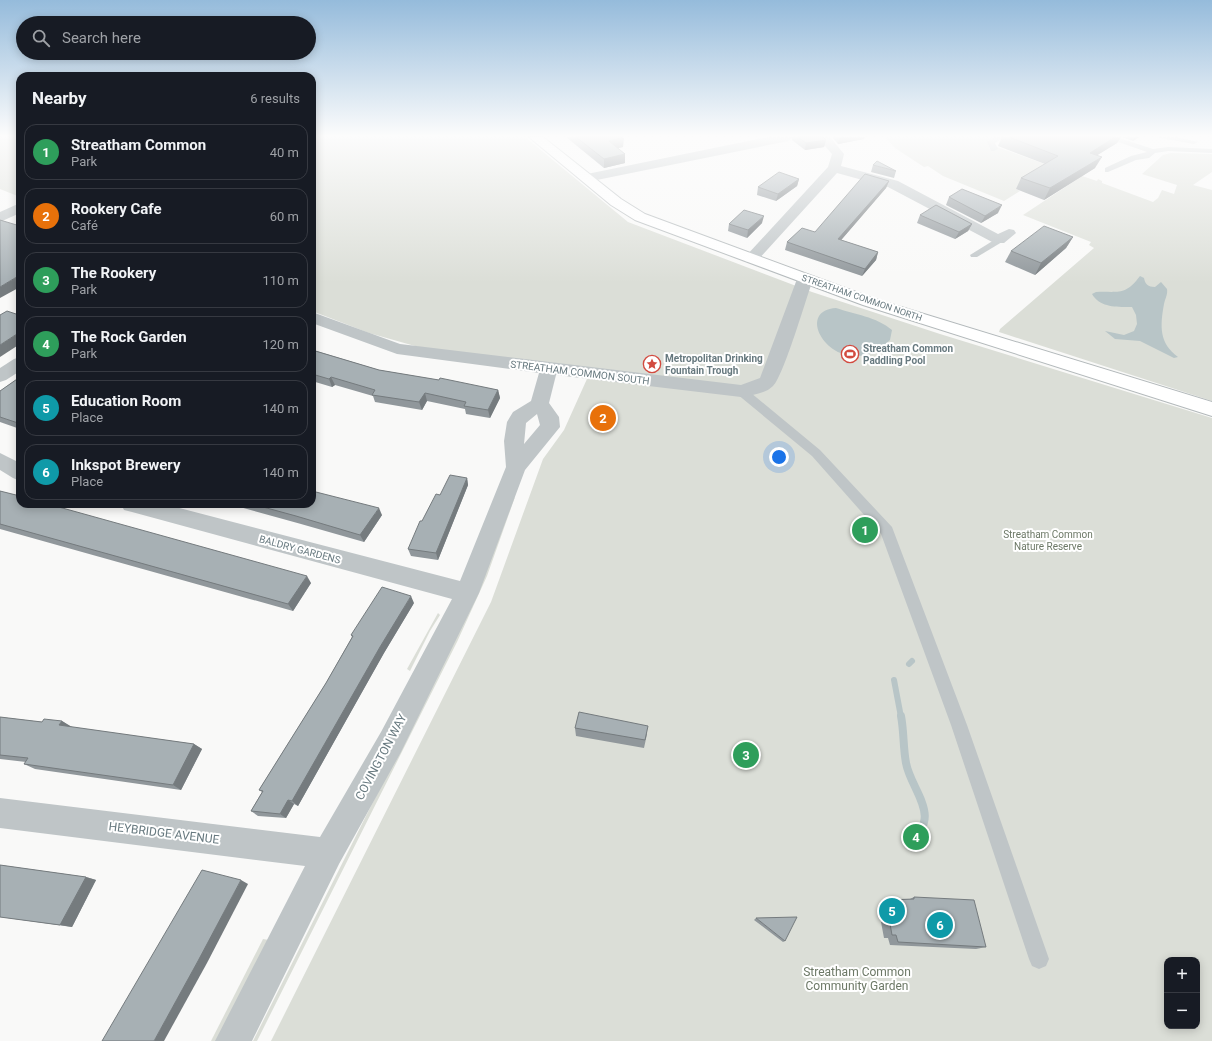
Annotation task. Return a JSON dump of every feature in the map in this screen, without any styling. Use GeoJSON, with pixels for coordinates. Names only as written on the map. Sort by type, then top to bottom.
{"type":"FeatureCollection","features":[{"type":"Feature","properties":{"kind":"main road","name":"STREATHAM COMMON NORTH"},"geometry":{"type":"LineString","coordinates":[[596,186],[616,202],[640,217],[805,279],[869,302],[1212,410]]}},
{"type":"Feature","properties":{"kind":"street"},"geometry":{"type":"LineString","coordinates":[[751,259],[818,186]]}},
{"type":"Feature","properties":{"kind":"street"},"geometry":{"type":"LineString","coordinates":[[896,186],[1004,236]]}},
{"type":"Feature","properties":{"kind":"street"},"geometry":{"type":"LineString","coordinates":[[7,200],[16,204]]}},
{"type":"Feature","properties":{"kind":"street"},"geometry":{"type":"LineString","coordinates":[[0,218],[16,208]]}},
{"type":"Feature","properties":{"kind":"street","name":"STREATHAM COMMON SOUTH"},"geometry":{"type":"LineString","coordinates":[[316,319],[397,349],[741,391],[754,389],[766,382],[776,362],[805,279]]}},
{"type":"Feature","properties":{"kind":"street"},"geometry":{"type":"LineString","coordinates":[[0,376],[16,366]]}},
{"type":"Feature","properties":{"kind":"street"},"geometry":{"type":"LineString","coordinates":[[539,405],[549,368]]}},
{"type":"Feature","properties":{"kind":"street","name":"COVINGTON WAY"},"geometry":{"type":"LineString","coordinates":[[234,1041],[328,853],[391,742],[467,593],[516,466],[550,427],[548,414],[539,405],[521,416],[516,425],[514,435],[516,466]]}},
{"type":"Feature","properties":{"kind":"street"},"geometry":{"type":"LineString","coordinates":[[0,460],[16,470]]}},
{"type":"Feature","properties":{"kind":"street","name":"BALDRY GARDENS"},"geometry":{"type":"LineString","coordinates":[[147,508],[467,593]]}},
{"type":"Feature","properties":{"kind":"street","name":"HEYBRIDGE AVENUE"},"geometry":{"type":"LineString","coordinates":[[0,813],[328,853]]}},
{"type":"Feature","properties":{"kind":"lane"},"geometry":{"type":"LineString","coordinates":[[974,255],[1004,236]]}},
{"type":"Feature","properties":{"kind":"lane"},"geometry":{"type":"LineString","coordinates":[[741,391],[816,452],[887,531],[959,725],[1039,958]]}},
{"type":"Feature","properties":{"kind":"green space"},"geometry":{"type":"Polygon","coordinates":[[[0,186],[16,186],[16,195],[0,189],[0,186]]]}},
{"type":"Feature","properties":{"kind":"green space"},"geometry":{"type":"Polygon","coordinates":[[[316,186],[584,186],[628,222],[812,292],[940,334],[1212,418],[1212,1041],[271,1041],[491,602],[543,459],[564,430],[591,370],[422,348],[369,333],[316,313],[316,186]]]}},
{"type":"Feature","properties":{"kind":"green space"},"geometry":{"type":"Polygon","coordinates":[[[966,186],[1022,186],[1016,189],[1020,191],[1004,201],[966,186]]]}},
{"type":"Feature","properties":{"kind":"green space"},"geometry":{"type":"Polygon","coordinates":[[[1068,186],[1109,186],[1153,202],[1158,198],[1162,190],[1174,194],[1177,186],[1195,186],[1212,190],[1212,401],[999,332],[1000,329],[1094,248],[1089,245],[1091,242],[1023,215],[1068,186]]]}},
{"type":"Feature","properties":{"kind":"green space"},"geometry":{"type":"Polygon","coordinates":[[[515,497],[487,576],[457,642],[257,1041],[253,1041],[375,798],[515,497]]]}},
{"type":"Feature","properties":{"kind":"green space"},"geometry":{"type":"Polygon","coordinates":[[[438,613],[440,615],[430,631],[410,671],[407,669],[438,613]]]}},
{"type":"Feature","properties":{"kind":"green space"},"geometry":{"type":"Polygon","coordinates":[[[263,939],[269,940],[216,1041],[211,1041],[263,939]]]}},
{"type":"Feature","properties":{"kind":"shaded area"},"geometry":{"type":"Polygon","coordinates":[[[1140,276],[1144,278],[1145,282],[1149,286],[1155,287],[1161,282],[1167,289],[1162,320],[1162,334],[1167,346],[1178,357],[1174,358],[1140,341],[1115,339],[1105,331],[1124,335],[1134,331],[1137,324],[1136,315],[1132,307],[1110,306],[1095,299],[1092,294],[1096,292],[1116,292],[1126,290],[1140,276]]]}},
{"type":"Feature","properties":{"kind":"shaded area","name":"Streatham Common Paddling Pool"},"geometry":{"type":"Polygon","coordinates":[[[836,308],[865,316],[886,326],[892,330],[890,340],[872,353],[854,356],[839,352],[827,344],[819,332],[817,321],[823,312],[836,308]]]}},
{"type":"Feature","properties":{"kind":"building"},"geometry":{"type":"Polygon","coordinates":[[[760,186],[790,186],[778,194],[758,187],[760,186]]]}},
{"type":"Feature","properties":{"kind":"building"},"geometry":{"type":"Polygon","coordinates":[[[855,186],[885,186],[838,239],[878,252],[865,269],[787,242],[802,228],[815,232],[855,186]]]}},
{"type":"Feature","properties":{"kind":"building"},"geometry":{"type":"Polygon","coordinates":[[[1043,186],[1054,186],[1050,188],[1043,186]]]}},
{"type":"Feature","properties":{"kind":"building"},"geometry":{"type":"Polygon","coordinates":[[[962,189],[1002,205],[985,216],[949,197],[962,189]]]}},
{"type":"Feature","properties":{"kind":"building"},"geometry":{"type":"Polygon","coordinates":[[[936,205],[972,224],[959,232],[920,215],[936,205]]]}},
{"type":"Feature","properties":{"kind":"building"},"geometry":{"type":"Polygon","coordinates":[[[744,210],[764,216],[748,230],[729,224],[744,210]]]}},
{"type":"Feature","properties":{"kind":"building"},"geometry":{"type":"Polygon","coordinates":[[[0,220],[16,225],[16,277],[0,287],[0,220]]]}},
{"type":"Feature","properties":{"kind":"building"},"geometry":{"type":"Polygon","coordinates":[[[1044,226],[1073,237],[1041,263],[1011,251],[1044,226]]]}},
{"type":"Feature","properties":{"kind":"building"},"geometry":{"type":"Polygon","coordinates":[[[7,311],[16,314],[16,335],[0,345],[0,315],[7,311]]]}},
{"type":"Feature","properties":{"kind":"building"},"geometry":{"type":"Polygon","coordinates":[[[316,351],[379,370],[439,380],[440,378],[498,390],[488,410],[464,406],[466,402],[425,393],[419,402],[372,395],[375,390],[331,377],[329,379],[316,375],[316,351]]]}},
{"type":"Feature","properties":{"kind":"building"},"geometry":{"type":"Polygon","coordinates":[[[16,380],[16,422],[0,417],[0,391],[16,380]]]}},
{"type":"Feature","properties":{"kind":"building"},"geometry":{"type":"Polygon","coordinates":[[[450,475],[467,478],[436,553],[408,549],[420,521],[422,521],[436,494],[440,495],[450,475]]]}},
{"type":"Feature","properties":{"kind":"building"},"geometry":{"type":"Polygon","coordinates":[[[0,491],[16,495],[16,508],[62,508],[307,576],[288,604],[0,524],[0,491]]]}},
{"type":"Feature","properties":{"kind":"building"},"geometry":{"type":"Polygon","coordinates":[[[316,492],[379,508],[360,535],[267,508],[316,508],[316,492]]]}},
{"type":"Feature","properties":{"kind":"building"},"geometry":{"type":"Polygon","coordinates":[[[382,587],[411,596],[380,647],[292,801],[288,800],[280,814],[251,811],[263,791],[259,790],[326,683],[353,636],[351,635],[382,587]]]}},
{"type":"Feature","properties":{"kind":"building"},"geometry":{"type":"Polygon","coordinates":[[[579,712],[648,726],[645,740],[575,728],[579,712]]]}},
{"type":"Feature","properties":{"kind":"building"},"geometry":{"type":"Polygon","coordinates":[[[0,717],[42,722],[44,719],[62,721],[59,725],[194,744],[173,785],[24,764],[28,758],[0,755],[0,717]]]}},
{"type":"Feature","properties":{"kind":"building"},"geometry":{"type":"Polygon","coordinates":[[[0,865],[86,877],[60,925],[0,917],[0,865]]]}},
{"type":"Feature","properties":{"kind":"building"},"geometry":{"type":"Polygon","coordinates":[[[202,870],[241,880],[154,1041],[102,1041],[202,870]]]}},
{"type":"Feature","properties":{"kind":"building"},"geometry":{"type":"Polygon","coordinates":[[[914,897],[974,900],[986,947],[898,942],[896,935],[892,935],[889,918],[892,919],[887,900],[914,899],[914,897]]]}},
{"type":"Feature","properties":{"kind":"building"},"geometry":{"type":"Polygon","coordinates":[[[797,917],[785,941],[756,918],[797,917]]]}},
{"type":"Feature","properties":{"kind":"waterway"},"geometry":{"type":"LineString","coordinates":[[909,664],[912,661]]}},
{"type":"Feature","properties":{"kind":"waterway"},"geometry":{"type":"LineString","coordinates":[[894,680],[901,717]]}},
{"type":"Feature","properties":{"kind":"waterway"},"geometry":{"type":"LineString","coordinates":[[901,716],[906,763],[923,804],[925,814],[924,824],[918,833],[907,842]]}},
{"type":"Feature","properties":{"kind":"place","name":"Streatham Common Paddling Pool"},"geometry":{"type":"Point","coordinates":[850,354]}},
{"type":"Feature","properties":{"kind":"place","name":"Metropolitan Drinking Fountain Trough"},"geometry":{"type":"Point","coordinates":[652,364]}},
{"type":"Feature","properties":{"kind":"place","name":"Rookery Cafe"},"geometry":{"type":"Point","coordinates":[603,418]}},
{"type":"Feature","properties":{"kind":"place","name":"Streatham Common"},"geometry":{"type":"Point","coordinates":[865,530]}},
{"type":"Feature","properties":{"kind":"place","name":"The Rookery"},"geometry":{"type":"Point","coordinates":[746,755]}},
{"type":"Feature","properties":{"kind":"place","name":"The Rock Garden"},"geometry":{"type":"Point","coordinates":[916,837]}},
{"type":"Feature","properties":{"kind":"place","name":"Education Room"},"geometry":{"type":"Point","coordinates":[892,911]}},
{"type":"Feature","properties":{"kind":"place","name":"Inkspot Brewery"},"geometry":{"type":"Point","coordinates":[940,925]}},
{"type":"Feature","properties":{"kind":"park label","name":"Streatham Common Nature Reserve"},"geometry":{"type":"Point","coordinates":[1048,540]}},
{"type":"Feature","properties":{"kind":"park label","name":"Streatham Common Community Garden"},"geometry":{"type":"Point","coordinates":[857,979]}}]}
